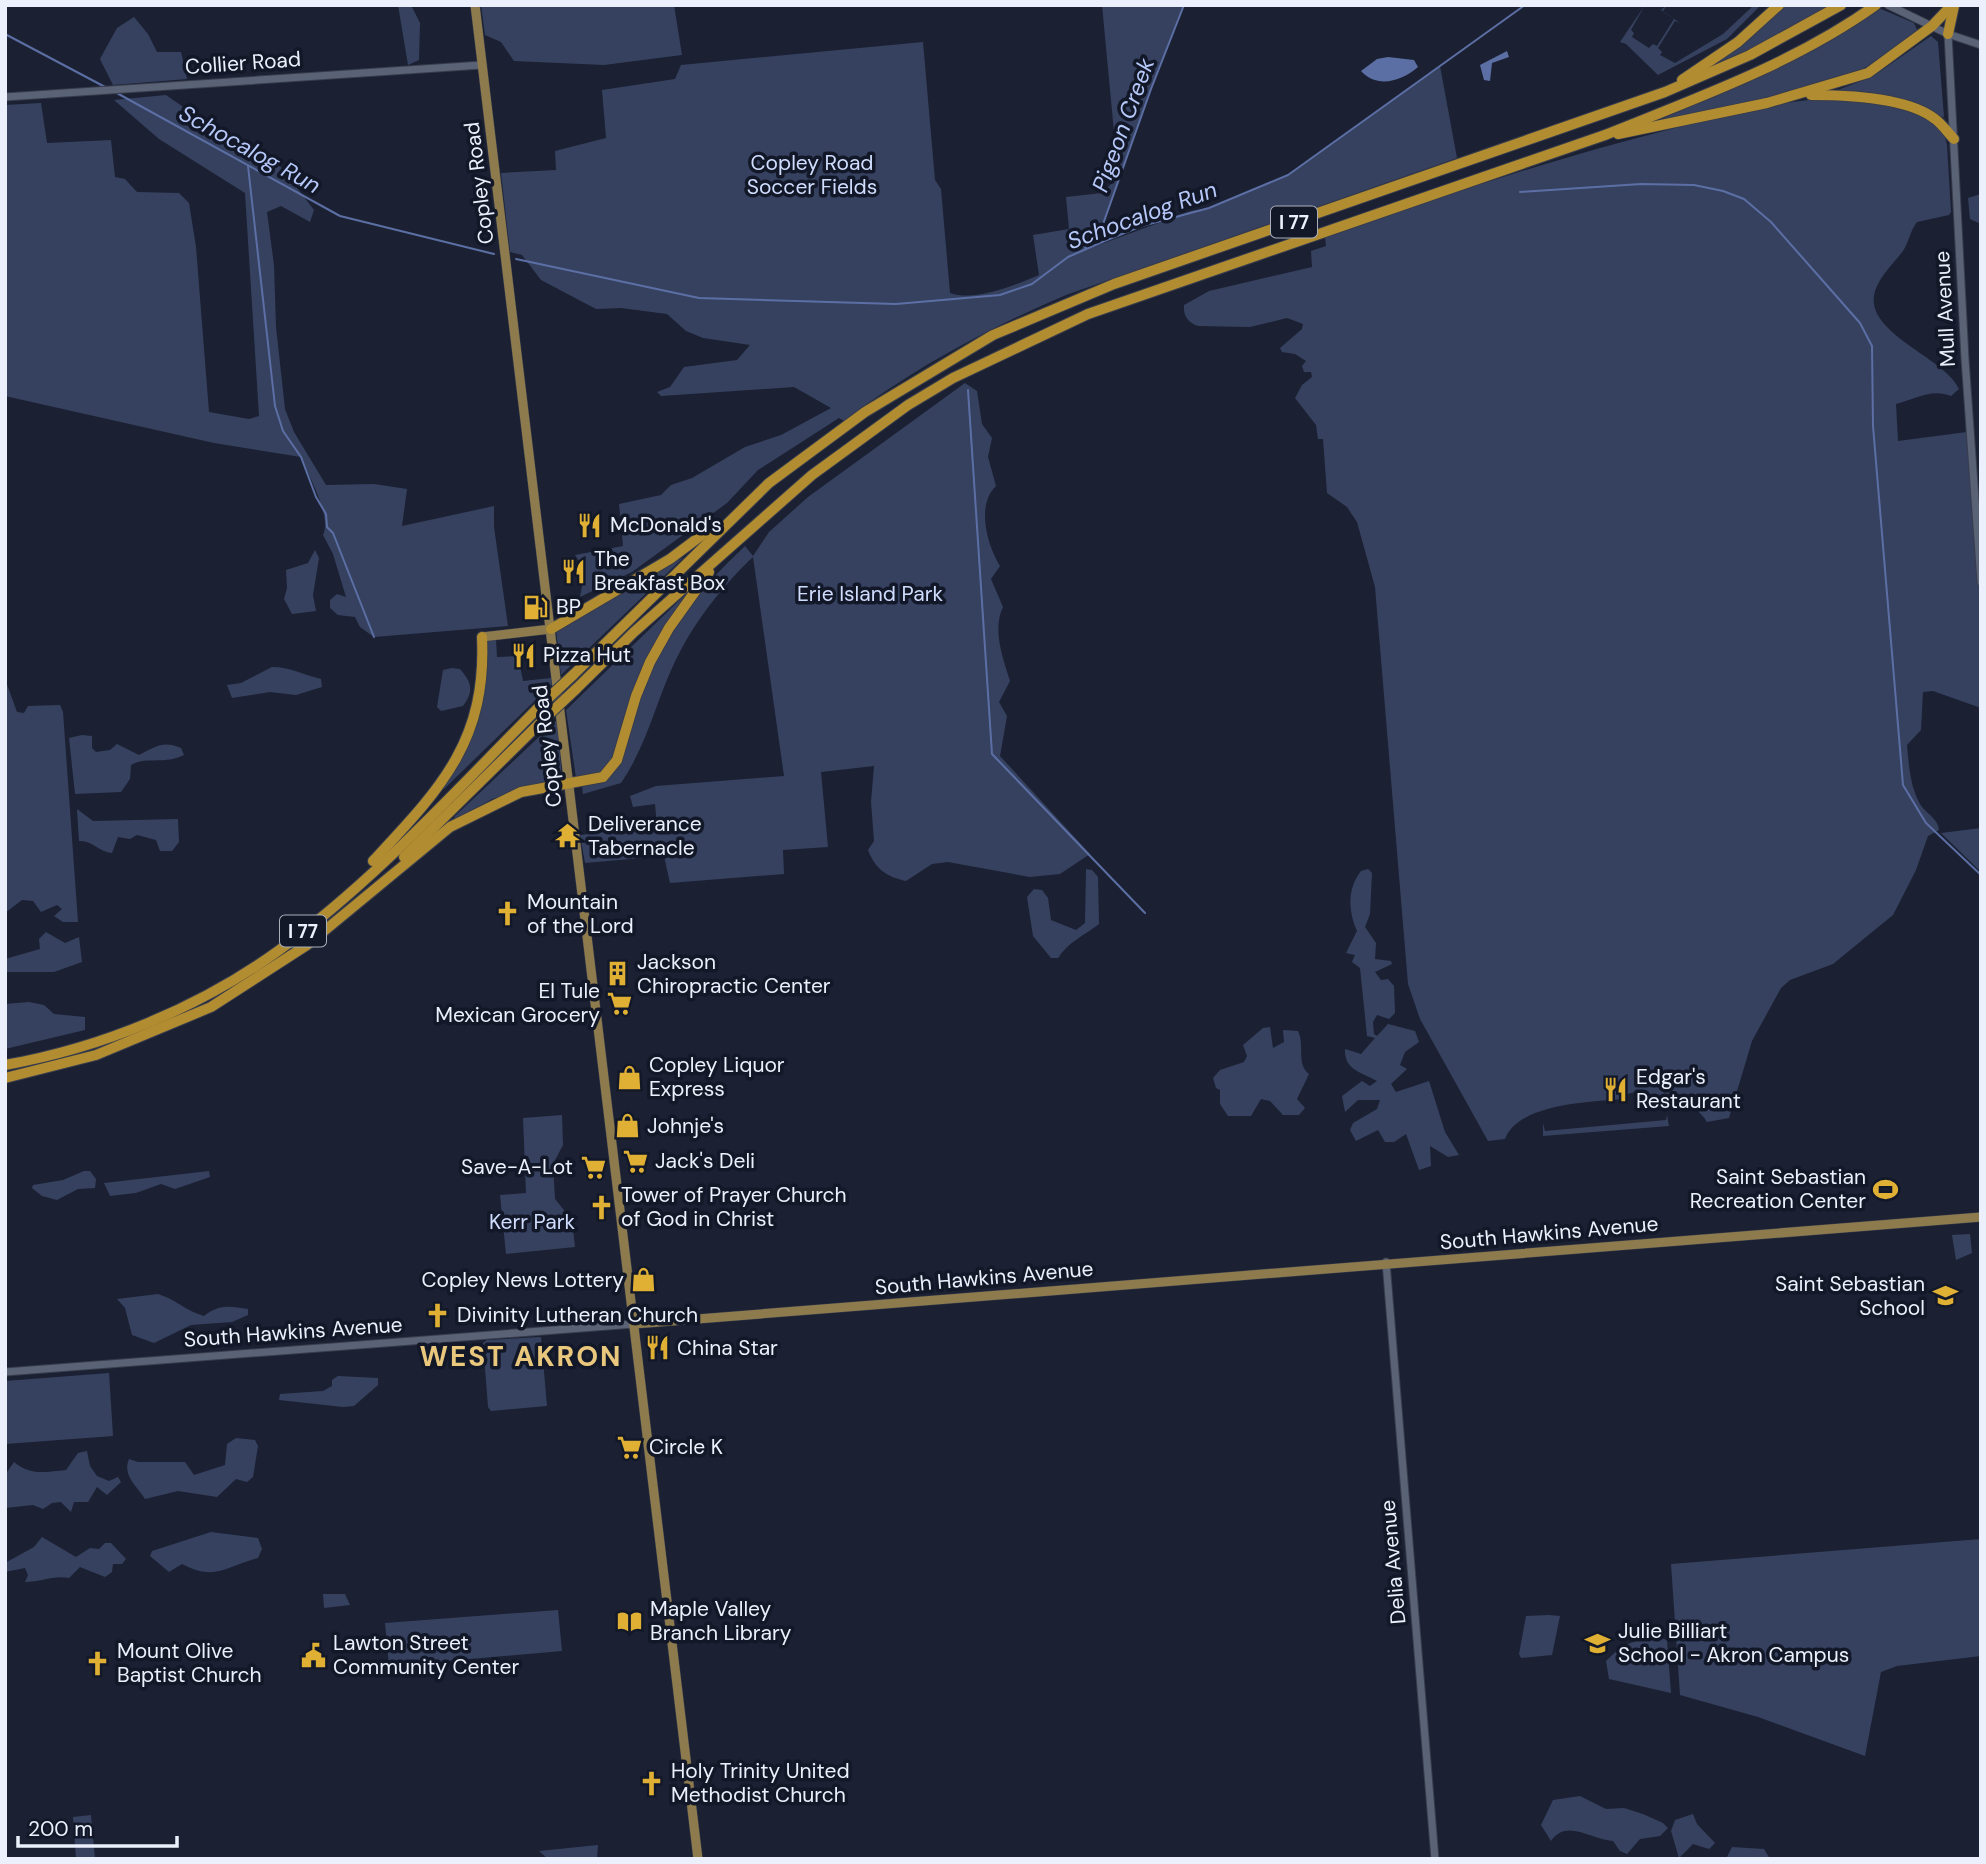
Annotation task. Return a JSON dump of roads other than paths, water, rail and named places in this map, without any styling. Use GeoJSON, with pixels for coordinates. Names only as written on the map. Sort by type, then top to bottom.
{"type":"FeatureCollection","features":[{"type":"Feature","properties":{"kind":"highway"},"geometry":{"type":"LineString","coordinates":[[1665,92],[1729,50],[1779,5]]}},
{"type":"Feature","properties":{"kind":"highway","name":"I 77"},"geometry":{"type":"LineString","coordinates":[[5,1065],[93,1044],[150,1022],[217,988],[277,952],[397,848],[750,500],[824,440],[876,405],[993,335],[1114,284],[1665,92],[1779,40],[1841,5]]}},
{"type":"Feature","properties":{"kind":"highway","name":"I 77"},"geometry":{"type":"LineString","coordinates":[[5,1078],[96,1055],[211,1007],[287,959],[360,901],[634,632],[812,475],[908,405],[953,378],[1066,323],[1247,257],[1605,135],[1755,73],[1876,5]]}},
{"type":"Feature","properties":{"kind":"highway"},"geometry":{"type":"LineString","coordinates":[[1605,135],[1656,128],[1798,95],[1868,73],[1932,26],[1953,5]]}},
{"type":"Feature","properties":{"kind":"highway"},"geometry":{"type":"LineString","coordinates":[[1948,34],[1953,5]]}},
{"type":"Feature","properties":{"kind":"highway"},"geometry":{"type":"LineString","coordinates":[[1798,95],[1838,95],[1907,106],[1935,118],[1954,139]]}},
{"type":"Feature","properties":{"kind":"highway"},"geometry":{"type":"LineString","coordinates":[[551,629],[670,559],[750,500]]}},
{"type":"Feature","properties":{"kind":"highway"},"geometry":{"type":"LineString","coordinates":[[360,901],[450,827],[521,792],[594,780],[611,769],[641,684],[669,628],[708,574],[779,505]]}},
{"type":"Feature","properties":{"kind":"highway"},"geometry":{"type":"LineString","coordinates":[[324,914],[431,797],[459,756],[471,730],[480,700],[482,637]]}},
{"type":"Feature","properties":{"kind":"main road","name":"Copley Road"},"geometry":{"type":"LineString","coordinates":[[475,5],[698,1859]]}},
{"type":"Feature","properties":{"kind":"main road"},"geometry":{"type":"LineString","coordinates":[[482,637],[551,629]]}},
{"type":"Feature","properties":{"kind":"main road","name":"South Hawkins Avenue"},"geometry":{"type":"LineString","coordinates":[[634,1324],[1981,1215]]}},
{"type":"Feature","properties":{"kind":"street"},"geometry":{"type":"LineString","coordinates":[[1888,5],[1948,34],[1981,45]]}},
{"type":"Feature","properties":{"kind":"street","name":"Mull Avenue"},"geometry":{"type":"LineString","coordinates":[[1948,34],[1981,582]]}},
{"type":"Feature","properties":{"kind":"street","name":"Collier Road"},"geometry":{"type":"LineString","coordinates":[[5,97],[482,65]]}},
{"type":"Feature","properties":{"kind":"street","name":"Delia Avenue"},"geometry":{"type":"LineString","coordinates":[[1386,1262],[1435,1859]]}},
{"type":"Feature","properties":{"kind":"street","name":"South Hawkins Avenue"},"geometry":{"type":"LineString","coordinates":[[5,1372],[634,1324]]}},
{"type":"Feature","properties":{"kind":"waterway","name":"Pigeon Creek"},"geometry":{"type":"LineString","coordinates":[[1085,248],[1102,227],[1184,5]]}},
{"type":"Feature","properties":{"kind":"waterway","name":"Schocalog Run"},"geometry":{"type":"LineString","coordinates":[[516,259],[699,298],[896,304],[1000,295],[1032,284],[1068,257],[1107,240],[1142,226],[1209,208],[1288,175],[1525,5]]}},
{"type":"Feature","properties":{"kind":"waterway","name":"Schocalog Run"},"geometry":{"type":"LineString","coordinates":[[5,34],[107,88]]}},
{"type":"Feature","properties":{"kind":"waterway","name":"Schocalog Run"},"geometry":{"type":"LineString","coordinates":[[115,92],[340,216],[494,254]]}},
{"type":"Feature","properties":{"kind":"waterway"},"geometry":{"type":"LineString","coordinates":[[248,166],[275,406],[283,431],[301,457],[316,497],[326,514],[327,527],[333,533],[374,637]]}},
{"type":"Feature","properties":{"kind":"waterway"},"geometry":{"type":"LineString","coordinates":[[1520,192],[1641,184],[1694,185],[1744,199],[1771,222],[1860,323],[1872,346],[1873,426],[1903,785],[1926,823],[1981,875]]}},
{"type":"Feature","properties":{"kind":"waterway"},"geometry":{"type":"LineString","coordinates":[[968,390],[992,754],[1145,913]]}},
{"type":"Feature","properties":{"kind":"place","name":"McDonald's"},"geometry":{"type":"Point","coordinates":[590,525]}},
{"type":"Feature","properties":{"kind":"place","name":"The Breakfast Box"},"geometry":{"type":"Point","coordinates":[574,571]}},
{"type":"Feature","properties":{"kind":"place","name":"BP"},"geometry":{"type":"Point","coordinates":[536,607]}},
{"type":"Feature","properties":{"kind":"place","name":"Pizza Hut"},"geometry":{"type":"Point","coordinates":[523,655]}},
{"type":"Feature","properties":{"kind":"place","name":"Deliverance Tabernacle"},"geometry":{"type":"Point","coordinates":[568,836]}},
{"type":"Feature","properties":{"kind":"place","name":"Mountain of the Lord"},"geometry":{"type":"Point","coordinates":[507,914]}},
{"type":"Feature","properties":{"kind":"place","name":"Jackson Chiropractic Center"},"geometry":{"type":"Point","coordinates":[617,974]}},
{"type":"Feature","properties":{"kind":"place","name":"El Tule Mexican Grocery"},"geometry":{"type":"Point","coordinates":[620,1003]}},
{"type":"Feature","properties":{"kind":"place","name":"Copley Liquor Express"},"geometry":{"type":"Point","coordinates":[629,1077]}},
{"type":"Feature","properties":{"kind":"place","name":"Edgar's Restaurant"},"geometry":{"type":"Point","coordinates":[1616,1089]}},
{"type":"Feature","properties":{"kind":"place","name":"Johnje's"},"geometry":{"type":"Point","coordinates":[627,1126]}},
{"type":"Feature","properties":{"kind":"place","name":"Jack's Deli"},"geometry":{"type":"Point","coordinates":[635,1161]}},
{"type":"Feature","properties":{"kind":"place","name":"Save-A-Lot"},"geometry":{"type":"Point","coordinates":[593,1167]}},
{"type":"Feature","properties":{"kind":"place","name":"Saint Sebastian Recreation Center"},"geometry":{"type":"Point","coordinates":[1886,1189]}},
{"type":"Feature","properties":{"kind":"place","name":"Tower of Prayer Church of God in Christ"},"geometry":{"type":"Point","coordinates":[601,1207]}},
{"type":"Feature","properties":{"kind":"place","name":"Copley News Lottery"},"geometry":{"type":"Point","coordinates":[644,1280]}},
{"type":"Feature","properties":{"kind":"place","name":"Saint Sebastian School"},"geometry":{"type":"Point","coordinates":[1945,1296]}},
{"type":"Feature","properties":{"kind":"place","name":"Divinity Lutheran Church"},"geometry":{"type":"Point","coordinates":[437,1315]}},
{"type":"Feature","properties":{"kind":"place","name":"China Star"},"geometry":{"type":"Point","coordinates":[657,1348]}},
{"type":"Feature","properties":{"kind":"place","name":"Circle K"},"geometry":{"type":"Point","coordinates":[629,1447]}},
{"type":"Feature","properties":{"kind":"place","name":"Maple Valley Branch Library"},"geometry":{"type":"Point","coordinates":[630,1621]}},
{"type":"Feature","properties":{"kind":"place","name":"Julie Billiart School - Akron Campus"},"geometry":{"type":"Point","coordinates":[1598,1643]}},
{"type":"Feature","properties":{"kind":"place","name":"Lawton Street Community Center"},"geometry":{"type":"Point","coordinates":[313,1655]}},
{"type":"Feature","properties":{"kind":"place","name":"Mount Olive Baptist Church"},"geometry":{"type":"Point","coordinates":[97,1663]}},
{"type":"Feature","properties":{"kind":"place","name":"Holy Trinity United Methodist Church"},"geometry":{"type":"Point","coordinates":[651,1783]}},
{"type":"Feature","properties":{"kind":"district","name":"WEST AKRON"},"geometry":{"type":"Point","coordinates":[521,1356]}},
{"type":"Feature","properties":{"kind":"park label","name":"Copley Road Soccer Fields"},"geometry":{"type":"Point","coordinates":[812,175]}},
{"type":"Feature","properties":{"kind":"park label","name":"Erie Island Park"},"geometry":{"type":"Point","coordinates":[870,594]}},
{"type":"Feature","properties":{"kind":"park label","name":"Kerr Park"},"geometry":{"type":"Point","coordinates":[532,1222]}}]}
